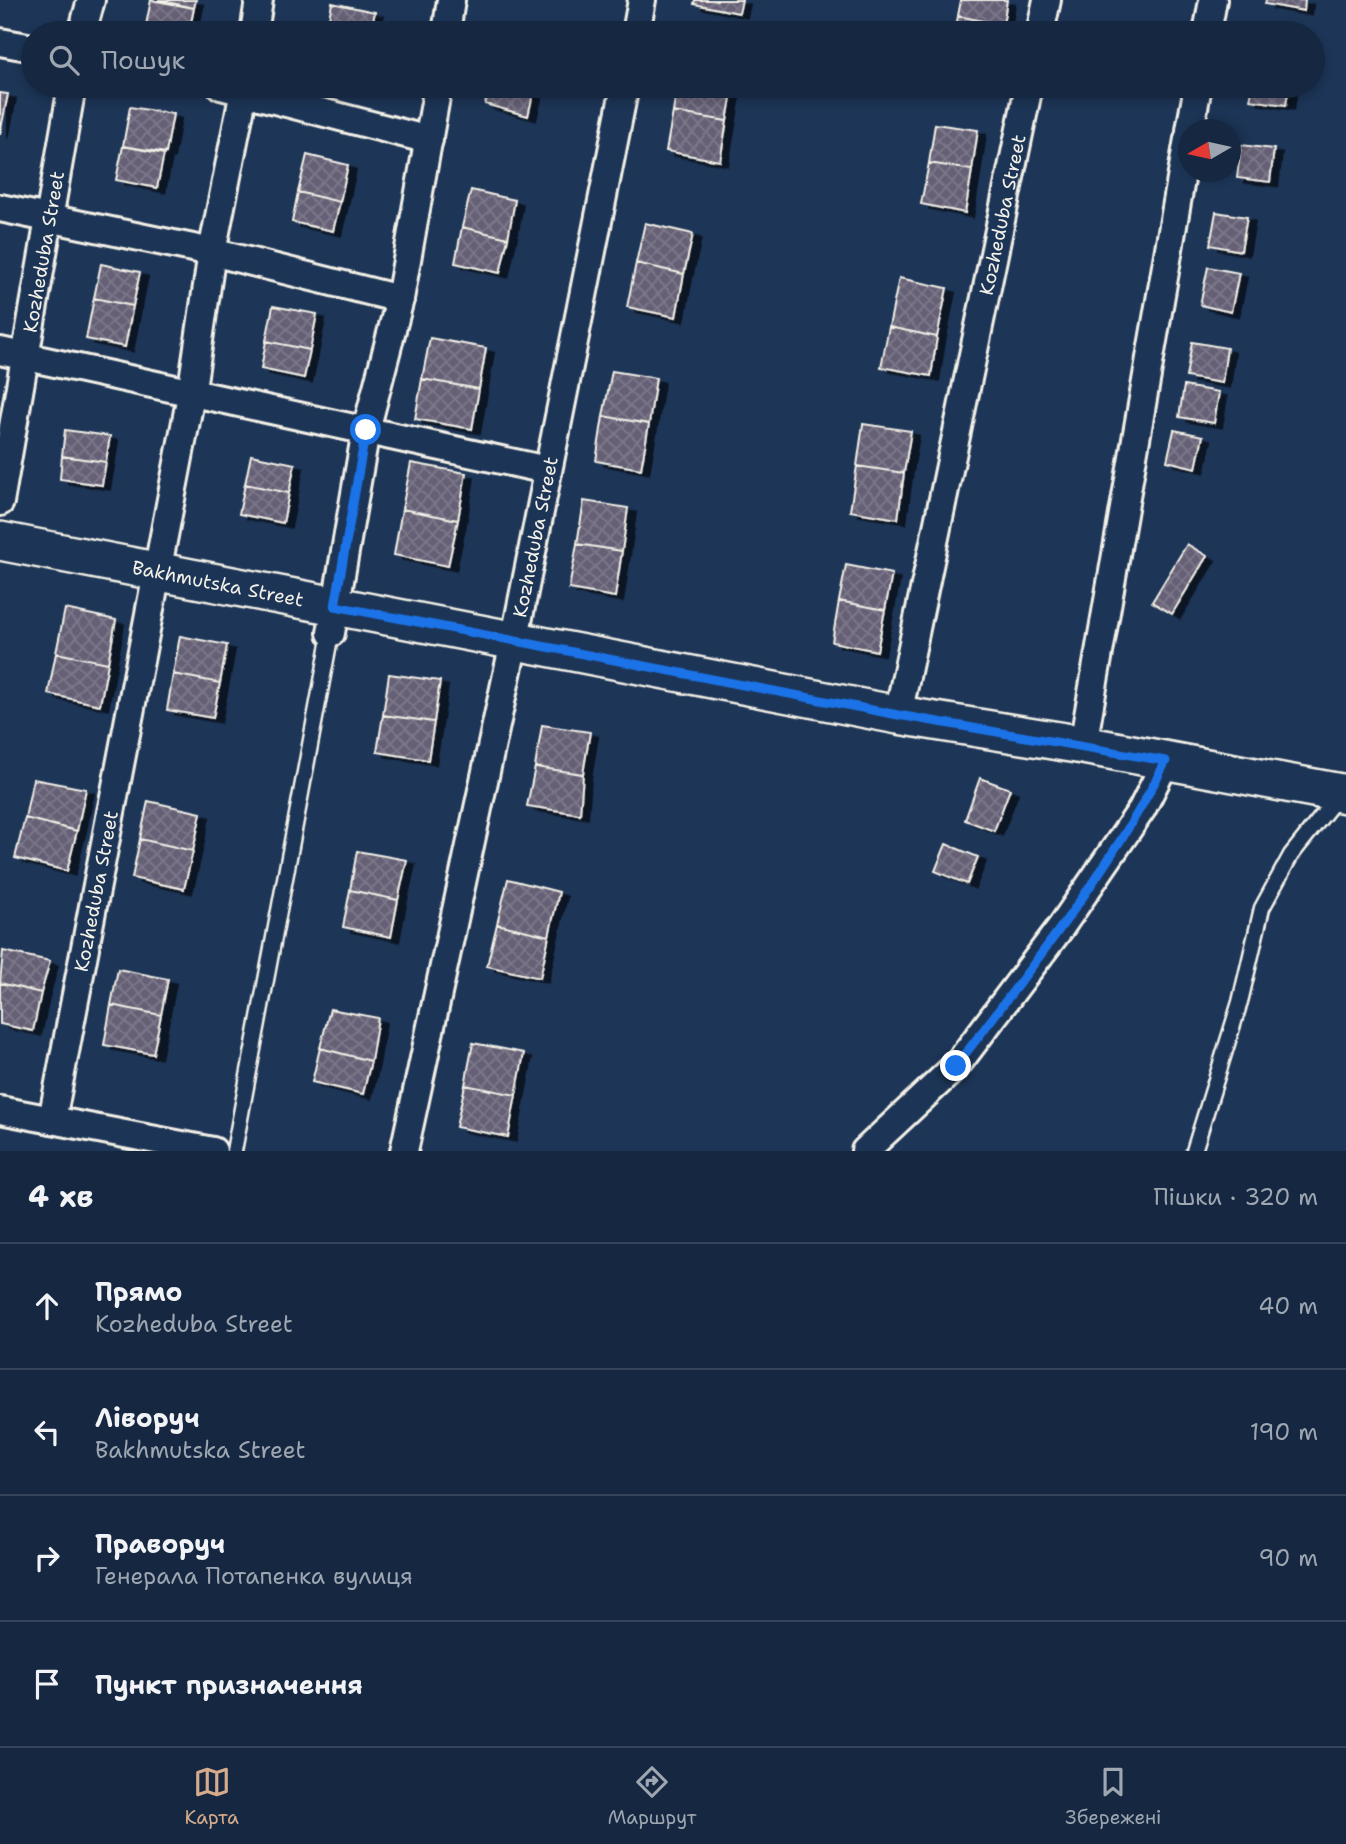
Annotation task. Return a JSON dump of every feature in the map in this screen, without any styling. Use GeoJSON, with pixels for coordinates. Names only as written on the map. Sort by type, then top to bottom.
{"type":"FeatureCollection","features":[{"type":"Feature","properties":{"kind":"main road","name":"Bakhmutska Street"},"geometry":{"type":"LineString","coordinates":[[0,541],[156,569],[333,620],[514,642],[898,715],[1083,745],[1343,794]]}},
{"type":"Feature","properties":{"kind":"street"},"geometry":{"type":"LineString","coordinates":[[85,21],[91,0]]}},
{"type":"Feature","properties":{"kind":"street"},"geometry":{"type":"LineString","coordinates":[[256,21],[259,0]]}},
{"type":"Feature","properties":{"kind":"street"},"geometry":{"type":"LineString","coordinates":[[448,21],[451,0]]}},
{"type":"Feature","properties":{"kind":"street"},"geometry":{"type":"LineString","coordinates":[[638,21],[642,0]]}},
{"type":"Feature","properties":{"kind":"street"},"geometry":{"type":"LineString","coordinates":[[1043,21],[1047,0]]}},
{"type":"Feature","properties":{"kind":"street"},"geometry":{"type":"LineString","coordinates":[[1209,21],[1213,0]]}},
{"type":"Feature","properties":{"kind":"street"},"geometry":{"type":"LineString","coordinates":[[0,42],[21,46]]}},
{"type":"Feature","properties":{"kind":"street","name":"Kozheduba Street"},"geometry":{"type":"LineString","coordinates":[[0,502],[70,98]]}},
{"type":"Feature","properties":{"kind":"street","name":"Kozheduba Street"},"geometry":{"type":"LineString","coordinates":[[52,1120],[191,395],[235,98]]}},
{"type":"Feature","properties":{"kind":"street"},"geometry":{"type":"LineString","coordinates":[[278,98],[429,139]]}},
{"type":"Feature","properties":{"kind":"street"},"geometry":{"type":"LineString","coordinates":[[333,620],[366,430],[400,299],[436,98]]}},
{"type":"Feature","properties":{"kind":"street","name":"Kozheduba Street"},"geometry":{"type":"LineString","coordinates":[[404,1151],[514,642],[623,98]]}},
{"type":"Feature","properties":{"kind":"street","name":"Kozheduba Street"},"geometry":{"type":"LineString","coordinates":[[898,715],[1027,98]]}},
{"type":"Feature","properties":{"kind":"street"},"geometry":{"type":"LineString","coordinates":[[1192,119],[1196,98]]}},
{"type":"Feature","properties":{"kind":"street"},"geometry":{"type":"LineString","coordinates":[[1083,745],[1181,182]]}},
{"type":"Feature","properties":{"kind":"street"},"geometry":{"type":"LineString","coordinates":[[0,208],[212,252],[400,299]]}},
{"type":"Feature","properties":{"kind":"street"},"geometry":{"type":"LineString","coordinates":[[0,351],[191,395],[547,470]]}},
{"type":"Feature","properties":{"kind":"street"},"geometry":{"type":"LineString","coordinates":[[865,1151],[956,1066],[1061,927],[1142,809],[1166,761]]}},
{"type":"Feature","properties":{"kind":"street"},"geometry":{"type":"LineString","coordinates":[[0,1110],[213,1151]]}},
{"type":"Feature","properties":{"kind":"lane"},"geometry":{"type":"LineString","coordinates":[[234,1151],[333,620]]}},
{"type":"Feature","properties":{"kind":"lane"},"geometry":{"type":"LineString","coordinates":[[1194,1151],[1240,1002],[1262,908],[1291,855],[1343,794]]}},
{"type":"Feature","properties":{"kind":"building"},"geometry":{"type":"Polygon","coordinates":[[[151,0],[194,8],[191,21],[147,21],[151,0]]]}},
{"type":"Feature","properties":{"kind":"building"},"geometry":{"type":"Polygon","coordinates":[[[158,0],[196,0],[194,8],[158,0]]]}},
{"type":"Feature","properties":{"kind":"building"},"geometry":{"type":"Polygon","coordinates":[[[695,0],[742,0],[739,13],[694,4],[695,0]]]}},
{"type":"Feature","properties":{"kind":"building"},"geometry":{"type":"Polygon","coordinates":[[[961,0],[1007,0],[1004,21],[983,21],[958,16],[961,0]]]}},
{"type":"Feature","properties":{"kind":"building"},"geometry":{"type":"Polygon","coordinates":[[[1266,0],[1305,0],[1304,11],[1265,4],[1266,0]]]}},
{"type":"Feature","properties":{"kind":"building"},"geometry":{"type":"Polygon","coordinates":[[[332,3],[375,12],[373,21],[328,21],[332,3]]]}},
{"type":"Feature","properties":{"kind":"building"},"geometry":{"type":"Polygon","coordinates":[[[958,16],[983,21],[957,21],[958,16]]]}},
{"type":"Feature","properties":{"kind":"building"},"geometry":{"type":"Polygon","coordinates":[[[0,93],[8,94],[0,134],[0,93]]]}},
{"type":"Feature","properties":{"kind":"building"},"geometry":{"type":"Polygon","coordinates":[[[487,98],[532,98],[528,116],[485,104],[487,98]]]}},
{"type":"Feature","properties":{"kind":"building"},"geometry":{"type":"Polygon","coordinates":[[[675,98],[731,98],[727,121],[673,112],[675,98]]]}},
{"type":"Feature","properties":{"kind":"building"},"geometry":{"type":"Polygon","coordinates":[[[1250,98],[1287,98],[1286,105],[1250,98]]]}},
{"type":"Feature","properties":{"kind":"building"},"geometry":{"type":"Polygon","coordinates":[[[130,107],[173,114],[166,153],[123,146],[130,107]]]}},
{"type":"Feature","properties":{"kind":"building"},"geometry":{"type":"Polygon","coordinates":[[[673,112],[727,121],[720,161],[666,151],[673,112]]]}},
{"type":"Feature","properties":{"kind":"building"},"geometry":{"type":"Polygon","coordinates":[[[935,124],[978,130],[972,170],[929,163],[935,124]]]}},
{"type":"Feature","properties":{"kind":"building"},"geometry":{"type":"Polygon","coordinates":[[[1241,145],[1274,149],[1270,182],[1241,178],[1241,145]]]}},
{"type":"Feature","properties":{"kind":"building"},"geometry":{"type":"Polygon","coordinates":[[[123,146],[164,154],[157,188],[116,180],[123,146]]]}},
{"type":"Feature","properties":{"kind":"building"},"geometry":{"type":"Polygon","coordinates":[[[307,155],[348,165],[340,202],[298,192],[307,155]]]}},
{"type":"Feature","properties":{"kind":"building"},"geometry":{"type":"Polygon","coordinates":[[[929,163],[972,170],[965,213],[921,204],[929,163]]]}},
{"type":"Feature","properties":{"kind":"building"},"geometry":{"type":"Polygon","coordinates":[[[471,190],[515,200],[508,238],[462,227],[471,190]]]}},
{"type":"Feature","properties":{"kind":"building"},"geometry":{"type":"Polygon","coordinates":[[[298,192],[340,202],[333,231],[292,222],[298,192]]]}},
{"type":"Feature","properties":{"kind":"building"},"geometry":{"type":"Polygon","coordinates":[[[1216,212],[1247,217],[1241,251],[1210,245],[1216,212]]]}},
{"type":"Feature","properties":{"kind":"building"},"geometry":{"type":"Polygon","coordinates":[[[645,223],[693,234],[684,274],[636,263],[645,223]]]}},
{"type":"Feature","properties":{"kind":"building"},"geometry":{"type":"Polygon","coordinates":[[[462,227],[508,238],[500,273],[455,263],[462,227]]]}},
{"type":"Feature","properties":{"kind":"building"},"geometry":{"type":"Polygon","coordinates":[[[636,263],[684,274],[676,317],[627,307],[636,263]]]}},
{"type":"Feature","properties":{"kind":"building"},"geometry":{"type":"Polygon","coordinates":[[[101,264],[140,272],[133,306],[94,298],[101,264]]]}},
{"type":"Feature","properties":{"kind":"building"},"geometry":{"type":"Polygon","coordinates":[[[1208,267],[1239,273],[1231,312],[1200,305],[1208,267]]]}},
{"type":"Feature","properties":{"kind":"building"},"geometry":{"type":"Polygon","coordinates":[[[899,278],[947,288],[937,337],[889,327],[899,278]]]}},
{"type":"Feature","properties":{"kind":"building"},"geometry":{"type":"Polygon","coordinates":[[[94,298],[133,306],[125,347],[86,339],[94,298]]]}},
{"type":"Feature","properties":{"kind":"building"},"geometry":{"type":"Polygon","coordinates":[[[273,306],[317,314],[310,350],[266,341],[273,306]]]}},
{"type":"Feature","properties":{"kind":"building"},"geometry":{"type":"Polygon","coordinates":[[[889,327],[937,337],[931,376],[881,367],[889,327]]]}},
{"type":"Feature","properties":{"kind":"building"},"geometry":{"type":"Polygon","coordinates":[[[430,338],[486,348],[479,389],[422,379],[430,338]]]}},
{"type":"Feature","properties":{"kind":"building"},"geometry":{"type":"Polygon","coordinates":[[[266,341],[310,350],[304,378],[261,369],[266,341]]]}},
{"type":"Feature","properties":{"kind":"building"},"geometry":{"type":"Polygon","coordinates":[[[1192,342],[1227,348],[1222,383],[1186,377],[1192,342]]]}},
{"type":"Feature","properties":{"kind":"building"},"geometry":{"type":"Polygon","coordinates":[[[612,371],[656,378],[649,424],[603,416],[612,371]]]}},
{"type":"Feature","properties":{"kind":"building"},"geometry":{"type":"Polygon","coordinates":[[[422,379],[479,389],[472,429],[415,419],[422,379]]]}},
{"type":"Feature","properties":{"kind":"building"},"geometry":{"type":"Polygon","coordinates":[[[1184,386],[1219,392],[1214,423],[1179,417],[1184,386]]]}},
{"type":"Feature","properties":{"kind":"building"},"geometry":{"type":"Polygon","coordinates":[[[603,416],[649,424],[641,469],[596,461],[603,416]]]}},
{"type":"Feature","properties":{"kind":"building"},"geometry":{"type":"Polygon","coordinates":[[[863,424],[911,431],[904,473],[857,466],[863,424]]]}},
{"type":"Feature","properties":{"kind":"building"},"geometry":{"type":"Polygon","coordinates":[[[65,430],[110,436],[106,462],[62,456],[65,430]]]}},
{"type":"Feature","properties":{"kind":"building"},"geometry":{"type":"Polygon","coordinates":[[[1174,430],[1203,436],[1196,468],[1167,461],[1174,430]]]}},
{"type":"Feature","properties":{"kind":"building"},"geometry":{"type":"Polygon","coordinates":[[[251,455],[295,464],[289,493],[245,484],[251,455]]]}},
{"type":"Feature","properties":{"kind":"building"},"geometry":{"type":"Polygon","coordinates":[[[62,456],[106,462],[102,485],[60,479],[62,456]]]}},
{"type":"Feature","properties":{"kind":"building"},"geometry":{"type":"Polygon","coordinates":[[[411,463],[466,473],[458,520],[402,509],[411,463]]]}},
{"type":"Feature","properties":{"kind":"building"},"geometry":{"type":"Polygon","coordinates":[[[857,466],[904,473],[898,519],[850,511],[857,466]]]}},
{"type":"Feature","properties":{"kind":"building"},"geometry":{"type":"Polygon","coordinates":[[[245,484],[289,493],[283,523],[239,514],[245,484]]]}},
{"type":"Feature","properties":{"kind":"building"},"geometry":{"type":"Polygon","coordinates":[[[584,501],[628,508],[622,551],[577,544],[584,501]]]}},
{"type":"Feature","properties":{"kind":"building"},"geometry":{"type":"Polygon","coordinates":[[[402,509],[458,520],[448,566],[394,555],[402,509]]]}},
{"type":"Feature","properties":{"kind":"building"},"geometry":{"type":"Polygon","coordinates":[[[577,544],[622,551],[615,597],[569,589],[577,544]]]}},
{"type":"Feature","properties":{"kind":"building"},"geometry":{"type":"Polygon","coordinates":[[[1187,544],[1207,556],[1172,614],[1152,602],[1187,544]]]}},
{"type":"Feature","properties":{"kind":"building"},"geometry":{"type":"Polygon","coordinates":[[[846,565],[892,574],[885,610],[839,601],[846,565]]]}},
{"type":"Feature","properties":{"kind":"building"},"geometry":{"type":"Polygon","coordinates":[[[839,601],[885,610],[877,651],[832,642],[839,601]]]}},
{"type":"Feature","properties":{"kind":"building"},"geometry":{"type":"Polygon","coordinates":[[[65,609],[116,620],[108,663],[56,653],[65,609]]]}},
{"type":"Feature","properties":{"kind":"building"},"geometry":{"type":"Polygon","coordinates":[[[180,636],[227,645],[220,683],[173,674],[180,636]]]}},
{"type":"Feature","properties":{"kind":"building"},"geometry":{"type":"Polygon","coordinates":[[[56,653],[108,663],[100,705],[48,694],[56,653]]]}},
{"type":"Feature","properties":{"kind":"building"},"geometry":{"type":"Polygon","coordinates":[[[173,674],[220,683],[213,718],[167,710],[173,674]]]}},
{"type":"Feature","properties":{"kind":"building"},"geometry":{"type":"Polygon","coordinates":[[[389,674],[440,681],[434,722],[383,715],[389,674]]]}},
{"type":"Feature","properties":{"kind":"building"},"geometry":{"type":"Polygon","coordinates":[[[383,715],[434,722],[428,760],[377,752],[383,715]]]}},
{"type":"Feature","properties":{"kind":"building"},"geometry":{"type":"Polygon","coordinates":[[[542,725],[590,732],[583,774],[535,767],[542,725]]]}},
{"type":"Feature","properties":{"kind":"building"},"geometry":{"type":"Polygon","coordinates":[[[535,767],[583,774],[580,814],[527,806],[535,767]]]}},
{"type":"Feature","properties":{"kind":"building"},"geometry":{"type":"Polygon","coordinates":[[[980,778],[1010,789],[994,831],[965,820],[980,778]]]}},
{"type":"Feature","properties":{"kind":"building"},"geometry":{"type":"Polygon","coordinates":[[[33,779],[86,789],[77,831],[25,818],[33,779]]]}},
{"type":"Feature","properties":{"kind":"building"},"geometry":{"type":"Polygon","coordinates":[[[148,801],[201,813],[193,851],[140,839],[148,801]]]}},
{"type":"Feature","properties":{"kind":"building"},"geometry":{"type":"Polygon","coordinates":[[[25,818],[77,831],[67,871],[15,858],[25,818]]]}},
{"type":"Feature","properties":{"kind":"building"},"geometry":{"type":"Polygon","coordinates":[[[140,839],[193,851],[184,889],[132,878],[140,839]]]}},
{"type":"Feature","properties":{"kind":"building"},"geometry":{"type":"Polygon","coordinates":[[[946,844],[978,857],[967,884],[935,871],[946,844]]]}},
{"type":"Feature","properties":{"kind":"building"},"geometry":{"type":"Polygon","coordinates":[[[357,851],[407,860],[398,900],[350,890],[357,851]]]}},
{"type":"Feature","properties":{"kind":"building"},"geometry":{"type":"Polygon","coordinates":[[[508,879],[559,892],[549,936],[497,924],[508,879]]]}},
{"type":"Feature","properties":{"kind":"building"},"geometry":{"type":"Polygon","coordinates":[[[350,890],[398,900],[391,937],[343,927],[350,890]]]}},
{"type":"Feature","properties":{"kind":"building"},"geometry":{"type":"Polygon","coordinates":[[[497,924],[549,936],[540,978],[487,966],[497,924]]]}},
{"type":"Feature","properties":{"kind":"building"},"geometry":{"type":"Polygon","coordinates":[[[3,951],[50,961],[41,993],[0,983],[3,951]]]}},
{"type":"Feature","properties":{"kind":"building"},"geometry":{"type":"Polygon","coordinates":[[[118,969],[168,979],[161,1015],[111,1005],[118,969]]]}},
{"type":"Feature","properties":{"kind":"building"},"geometry":{"type":"Polygon","coordinates":[[[0,983],[41,993],[33,1031],[0,1024],[0,983]]]}},
{"type":"Feature","properties":{"kind":"building"},"geometry":{"type":"Polygon","coordinates":[[[111,1005],[161,1015],[153,1054],[104,1045],[111,1005]]]}},
{"type":"Feature","properties":{"kind":"building"},"geometry":{"type":"Polygon","coordinates":[[[330,1009],[378,1018],[371,1061],[320,1048],[330,1009]]]}},
{"type":"Feature","properties":{"kind":"building"},"geometry":{"type":"Polygon","coordinates":[[[473,1043],[524,1053],[516,1095],[465,1085],[473,1043]]]}},
{"type":"Feature","properties":{"kind":"building"},"geometry":{"type":"Polygon","coordinates":[[[320,1048],[371,1061],[363,1094],[312,1082],[320,1048]]]}},
{"type":"Feature","properties":{"kind":"building"},"geometry":{"type":"Polygon","coordinates":[[[465,1085],[516,1095],[508,1137],[456,1127],[465,1085]]]}},
{"type":"Feature","properties":{"kind":"route"},"geometry":{"type":"LineString","coordinates":[[366,430],[335,606],[898,715],[1166,761],[1142,809],[1061,927],[956,1066]]}}]}
